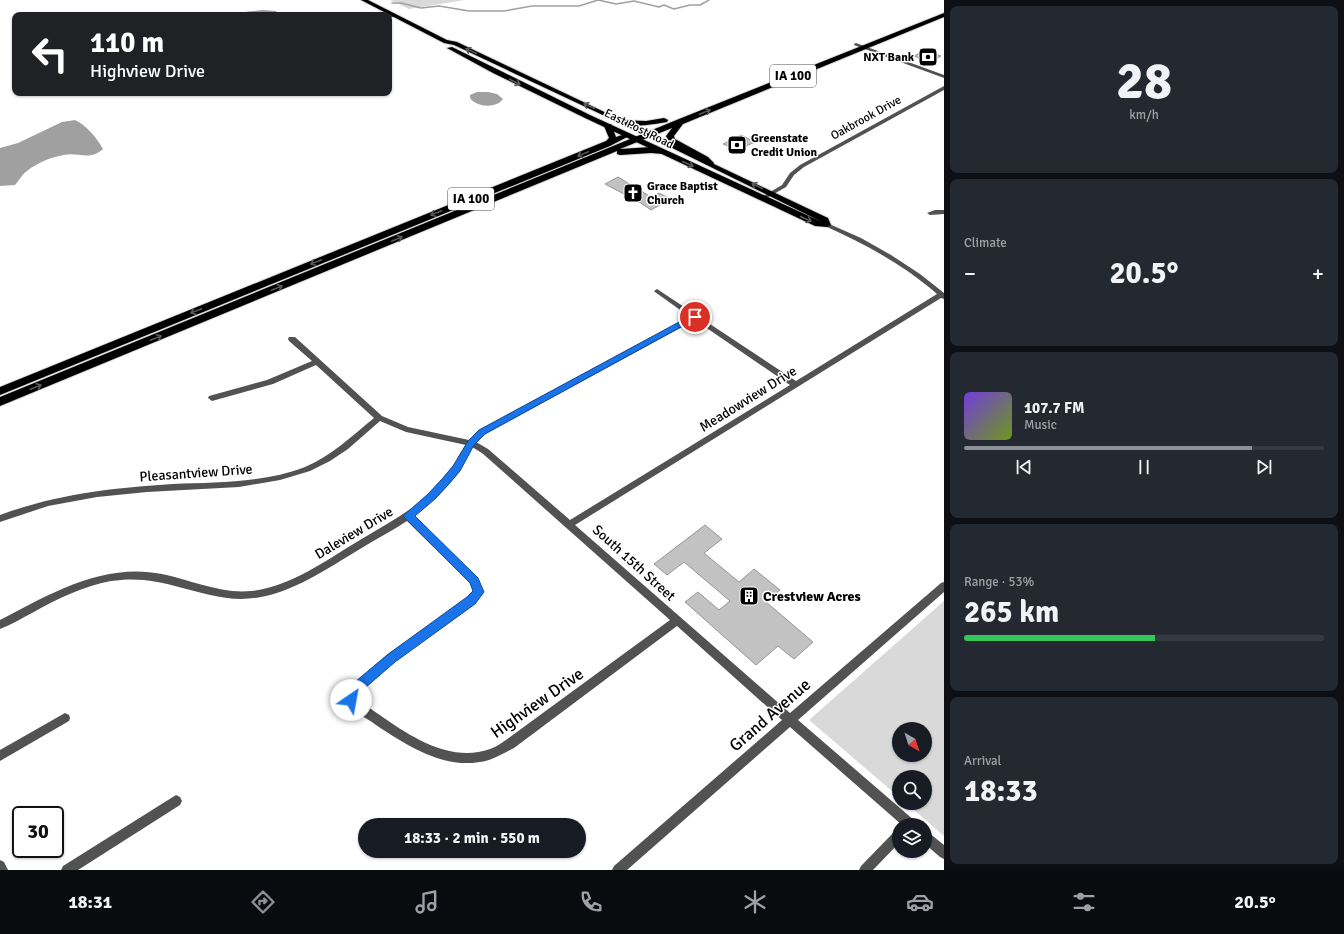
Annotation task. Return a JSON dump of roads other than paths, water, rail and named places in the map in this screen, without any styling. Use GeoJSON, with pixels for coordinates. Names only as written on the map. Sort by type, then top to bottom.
{"type":"FeatureCollection","features":[{"type":"Feature","properties":{"kind":"highway","name":"IA 100"},"geometry":{"type":"LineString","coordinates":[[0,391],[627,135],[650,135],[944,10]]}},
{"type":"Feature","properties":{"kind":"highway","name":"IA 100"},"geometry":{"type":"LineString","coordinates":[[0,402],[603,154],[664,120],[944,15]]}},
{"type":"Feature","properties":{"kind":"highway"},"geometry":{"type":"LineString","coordinates":[[622,122],[646,123],[664,120]]}},
{"type":"Feature","properties":{"kind":"highway"},"geometry":{"type":"LineString","coordinates":[[682,121],[670,136],[672,140],[710,163]]}},
{"type":"Feature","properties":{"kind":"highway"},"geometry":{"type":"LineString","coordinates":[[607,144],[613,139],[608,126]]}},
{"type":"Feature","properties":{"kind":"highway"},"geometry":{"type":"LineString","coordinates":[[603,154],[632,150],[651,150],[660,152]]}},
{"type":"Feature","properties":{"kind":"main road","name":"East Post Road"},"geometry":{"type":"LineString","coordinates":[[364,0],[384,12]]}},
{"type":"Feature","properties":{"kind":"main road","name":"East Post Road"},"geometry":{"type":"LineString","coordinates":[[392,16],[446,42],[455,43],[622,122],[660,152],[818,224],[827,224]]}},
{"type":"Feature","properties":{"kind":"main road","name":"East Post Road"},"geometry":{"type":"LineString","coordinates":[[446,42],[448,47],[627,135]]}},
{"type":"Feature","properties":{"kind":"main road","name":"East Post Road"},"geometry":{"type":"LineString","coordinates":[[650,135],[772,193],[825,220],[827,224]]}},
{"type":"Feature","properties":{"kind":"street"},"geometry":{"type":"LineString","coordinates":[[860,46],[944,77]]}},
{"type":"Feature","properties":{"kind":"street","name":"Oakbrook Drive"},"geometry":{"type":"LineString","coordinates":[[763,198],[784,186],[792,174],[802,166],[944,88]]}},
{"type":"Feature","properties":{"kind":"street"},"geometry":{"type":"LineString","coordinates":[[930,213],[944,212]]}},
{"type":"Feature","properties":{"kind":"street","name":"East Post Road"},"geometry":{"type":"LineString","coordinates":[[827,224],[890,257],[918,276],[943,296]]}},
{"type":"Feature","properties":{"kind":"street"},"geometry":{"type":"LineString","coordinates":[[657,291],[796,385]]}},
{"type":"Feature","properties":{"kind":"street","name":"Meadowview Drive"},"geometry":{"type":"LineString","coordinates":[[569,525],[943,296]]}},
{"type":"Feature","properties":{"kind":"street","name":"Daleview Drive"},"geometry":{"type":"LineString","coordinates":[[0,625],[64,592],[112,578],[151,576],[232,594],[249,595],[266,593],[301,580],[408,516],[431,497],[445,482],[456,469],[471,443],[482,432],[695,317]]}},
{"type":"Feature","properties":{"kind":"street","name":"South 15th Street"},"geometry":{"type":"LineString","coordinates":[[292,339],[378,418],[406,429],[471,443],[485,451],[902,818]]}},
{"type":"Feature","properties":{"kind":"street"},"geometry":{"type":"LineString","coordinates":[[212,398],[270,382],[316,362]]}},
{"type":"Feature","properties":{"kind":"street","name":"Pleasantview Drive"},"geometry":{"type":"LineString","coordinates":[[0,519],[70,497],[106,492],[252,483],[279,478],[308,469],[330,458],[347,446],[378,418]]}},
{"type":"Feature","properties":{"kind":"street","name":"Highview Drive"},"geometry":{"type":"LineString","coordinates":[[408,516],[474,581],[478,592],[471,601],[391,658],[353,691],[351,700],[428,751],[447,757],[468,759],[489,755],[496,752],[510,744],[677,621]]}},
{"type":"Feature","properties":{"kind":"street","name":"Grand Avenue"},"geometry":{"type":"LineString","coordinates":[[618,870],[944,586]]}},
{"type":"Feature","properties":{"kind":"street"},"geometry":{"type":"LineString","coordinates":[[0,756],[65,718]]}},
{"type":"Feature","properties":{"kind":"street"},"geometry":{"type":"LineString","coordinates":[[67,870],[176,801]]}},
{"type":"Feature","properties":{"kind":"street"},"geometry":{"type":"LineString","coordinates":[[865,870],[892,842]]}},
{"type":"Feature","properties":{"kind":"street"},"geometry":{"type":"LineString","coordinates":[[932,843],[944,853]]}},
{"type":"Feature","properties":{"kind":"street"},"geometry":{"type":"LineString","coordinates":[[0,866],[2,870]]}},
{"type":"Feature","properties":{"kind":"waterway"},"geometry":{"type":"LineString","coordinates":[[392,3],[401,3],[421,8],[439,6],[469,11],[504,11],[532,6],[579,6],[598,0],[616,4],[634,1],[659,7],[664,5],[674,9],[690,5],[700,5],[709,0]]}},
{"type":"Feature","properties":{"kind":"place","name":"NXT Bank"},"geometry":{"type":"Point","coordinates":[928,57]}},
{"type":"Feature","properties":{"kind":"place","name":"Greenstate Credit Union"},"geometry":{"type":"Point","coordinates":[737,145]}},
{"type":"Feature","properties":{"kind":"place","name":"Grace Baptist Church"},"geometry":{"type":"Point","coordinates":[633,193]}},
{"type":"Feature","properties":{"kind":"place","name":"Crestview Acres"},"geometry":{"type":"Point","coordinates":[749,596]}}]}
